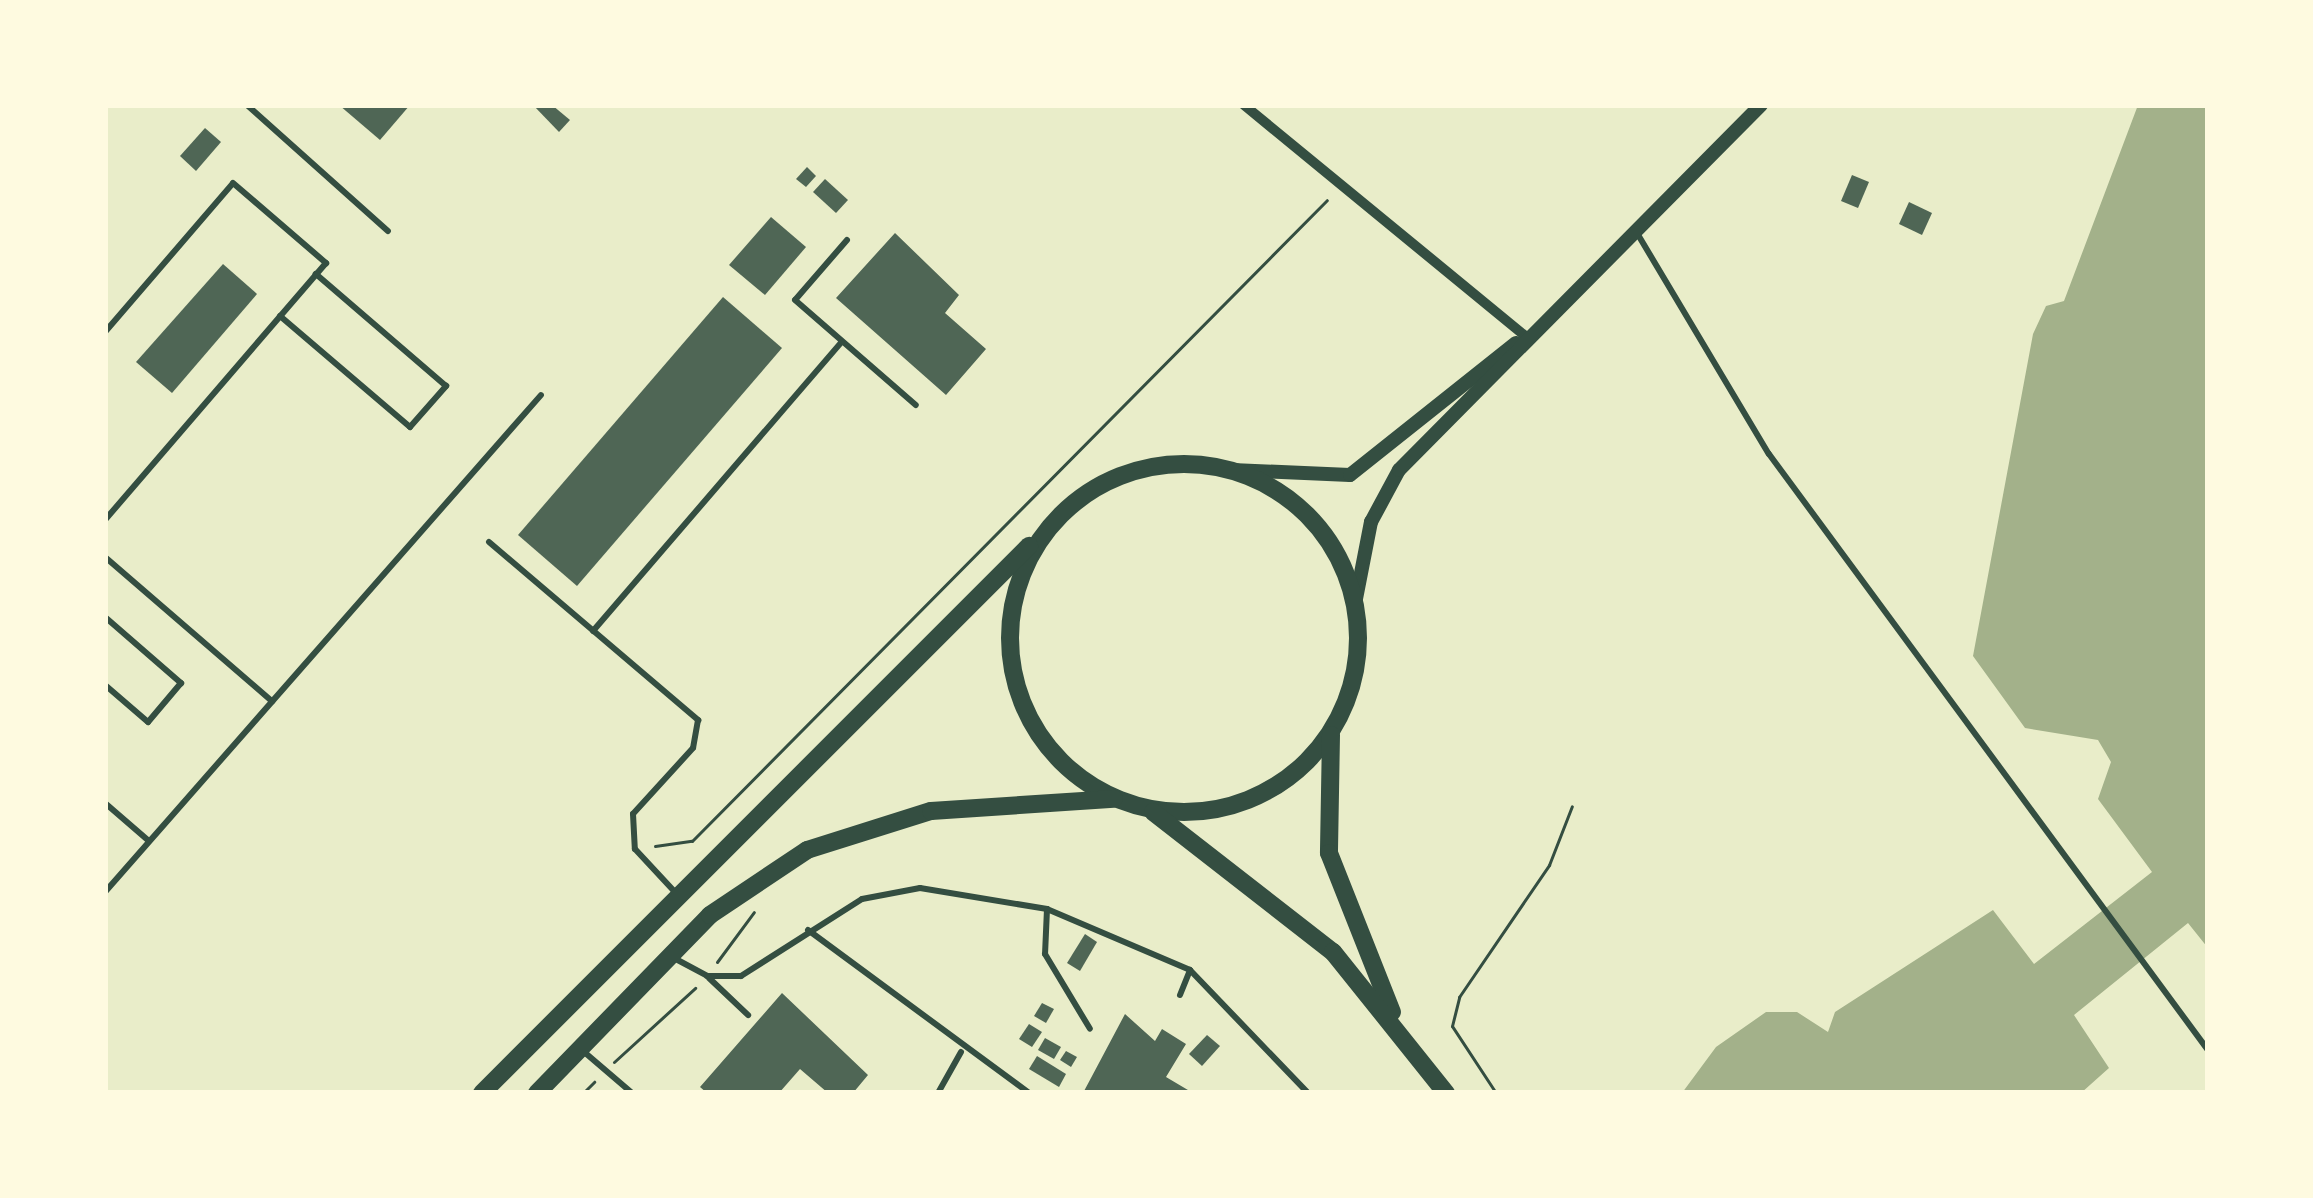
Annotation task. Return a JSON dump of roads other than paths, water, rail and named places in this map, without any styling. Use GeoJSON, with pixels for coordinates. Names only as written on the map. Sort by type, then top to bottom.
{"type":"FeatureCollection","features":[{"type":"Feature","properties":{"kind":"main road"},"geometry":{"type":"LineString","coordinates":[[482,1093],[1050,525],[1132,471],[1232,470],[1312,520],[1355,604],[1353,682],[1332,730],[1329,854],[1349,924],[1408,1043]]}},
{"type":"Feature","properties":{"kind":"main road"},"geometry":{"type":"LineString","coordinates":[[1050,525],[1010,614],[1014,679],[1052,751],[1117,799],[1148,809],[1294,915],[1446,1093]]}},
{"type":"Feature","properties":{"kind":"main road"},"geometry":{"type":"LineString","coordinates":[[1148,809],[1252,799],[1332,730]]}},
{"type":"Feature","properties":{"kind":"main road"},"geometry":{"type":"LineString","coordinates":[[537,1093],[668,955],[769,870],[890,818],[1117,799]]}},
{"type":"Feature","properties":{"kind":"street"},"geometry":{"type":"LineString","coordinates":[[1355,604],[1371,522],[1399,470],[1761,105]]}},
{"type":"Feature","properties":{"kind":"street"},"geometry":{"type":"LineString","coordinates":[[1246,106],[1526,337]]}},
{"type":"Feature","properties":{"kind":"street"},"geometry":{"type":"LineString","coordinates":[[1232,470],[1350,475],[1526,337]]}},
{"type":"Feature","properties":{"kind":"lane"},"geometry":{"type":"LineString","coordinates":[[247,105],[388,231]]}},
{"type":"Feature","properties":{"kind":"lane"},"geometry":{"type":"LineString","coordinates":[[105,332],[233,183],[326,263],[105,520]]}},
{"type":"Feature","properties":{"kind":"lane"},"geometry":{"type":"LineString","coordinates":[[1636,229],[1769,454],[2208,1050]]}},
{"type":"Feature","properties":{"kind":"lane"},"geometry":{"type":"LineString","coordinates":[[847,240],[795,300],[916,405]]}},
{"type":"Feature","properties":{"kind":"lane"},"geometry":{"type":"LineString","coordinates":[[280,316],[410,428],[446,386],[316,274]]}},
{"type":"Feature","properties":{"kind":"lane"},"geometry":{"type":"LineString","coordinates":[[593,631],[842,342]]}},
{"type":"Feature","properties":{"kind":"lane"},"geometry":{"type":"LineString","coordinates":[[105,892],[541,395]]}},
{"type":"Feature","properties":{"kind":"lane"},"geometry":{"type":"LineString","coordinates":[[489,542],[698,721],[693,748],[633,814],[635,849],[677,895]]}},
{"type":"Feature","properties":{"kind":"lane"},"geometry":{"type":"LineString","coordinates":[[105,557],[272,701]]}},
{"type":"Feature","properties":{"kind":"lane"},"geometry":{"type":"LineString","coordinates":[[105,617],[182,683],[148,722],[105,685]]}},
{"type":"Feature","properties":{"kind":"lane"},"geometry":{"type":"LineString","coordinates":[[105,802],[149,841]]}},
{"type":"Feature","properties":{"kind":"lane"},"geometry":{"type":"LineString","coordinates":[[707,976],[742,976],[862,899],[920,888],[1047,909],[1190,970],[1308,1093]]}},
{"type":"Feature","properties":{"kind":"lane"},"geometry":{"type":"LineString","coordinates":[[1047,909],[1045,954],[1090,1029]]}},
{"type":"Feature","properties":{"kind":"lane"},"geometry":{"type":"LineString","coordinates":[[808,930],[962,1052],[1029,1093]]}},
{"type":"Feature","properties":{"kind":"lane"},"geometry":{"type":"LineString","coordinates":[[668,955],[707,976],[748,1015]]}},
{"type":"Feature","properties":{"kind":"lane"},"geometry":{"type":"LineString","coordinates":[[1180,995],[1190,970]]}},
{"type":"Feature","properties":{"kind":"lane"},"geometry":{"type":"LineString","coordinates":[[580,1048],[632,1093]]}},
{"type":"Feature","properties":{"kind":"lane"},"geometry":{"type":"LineString","coordinates":[[938,1093],[962,1052]]}}]}
